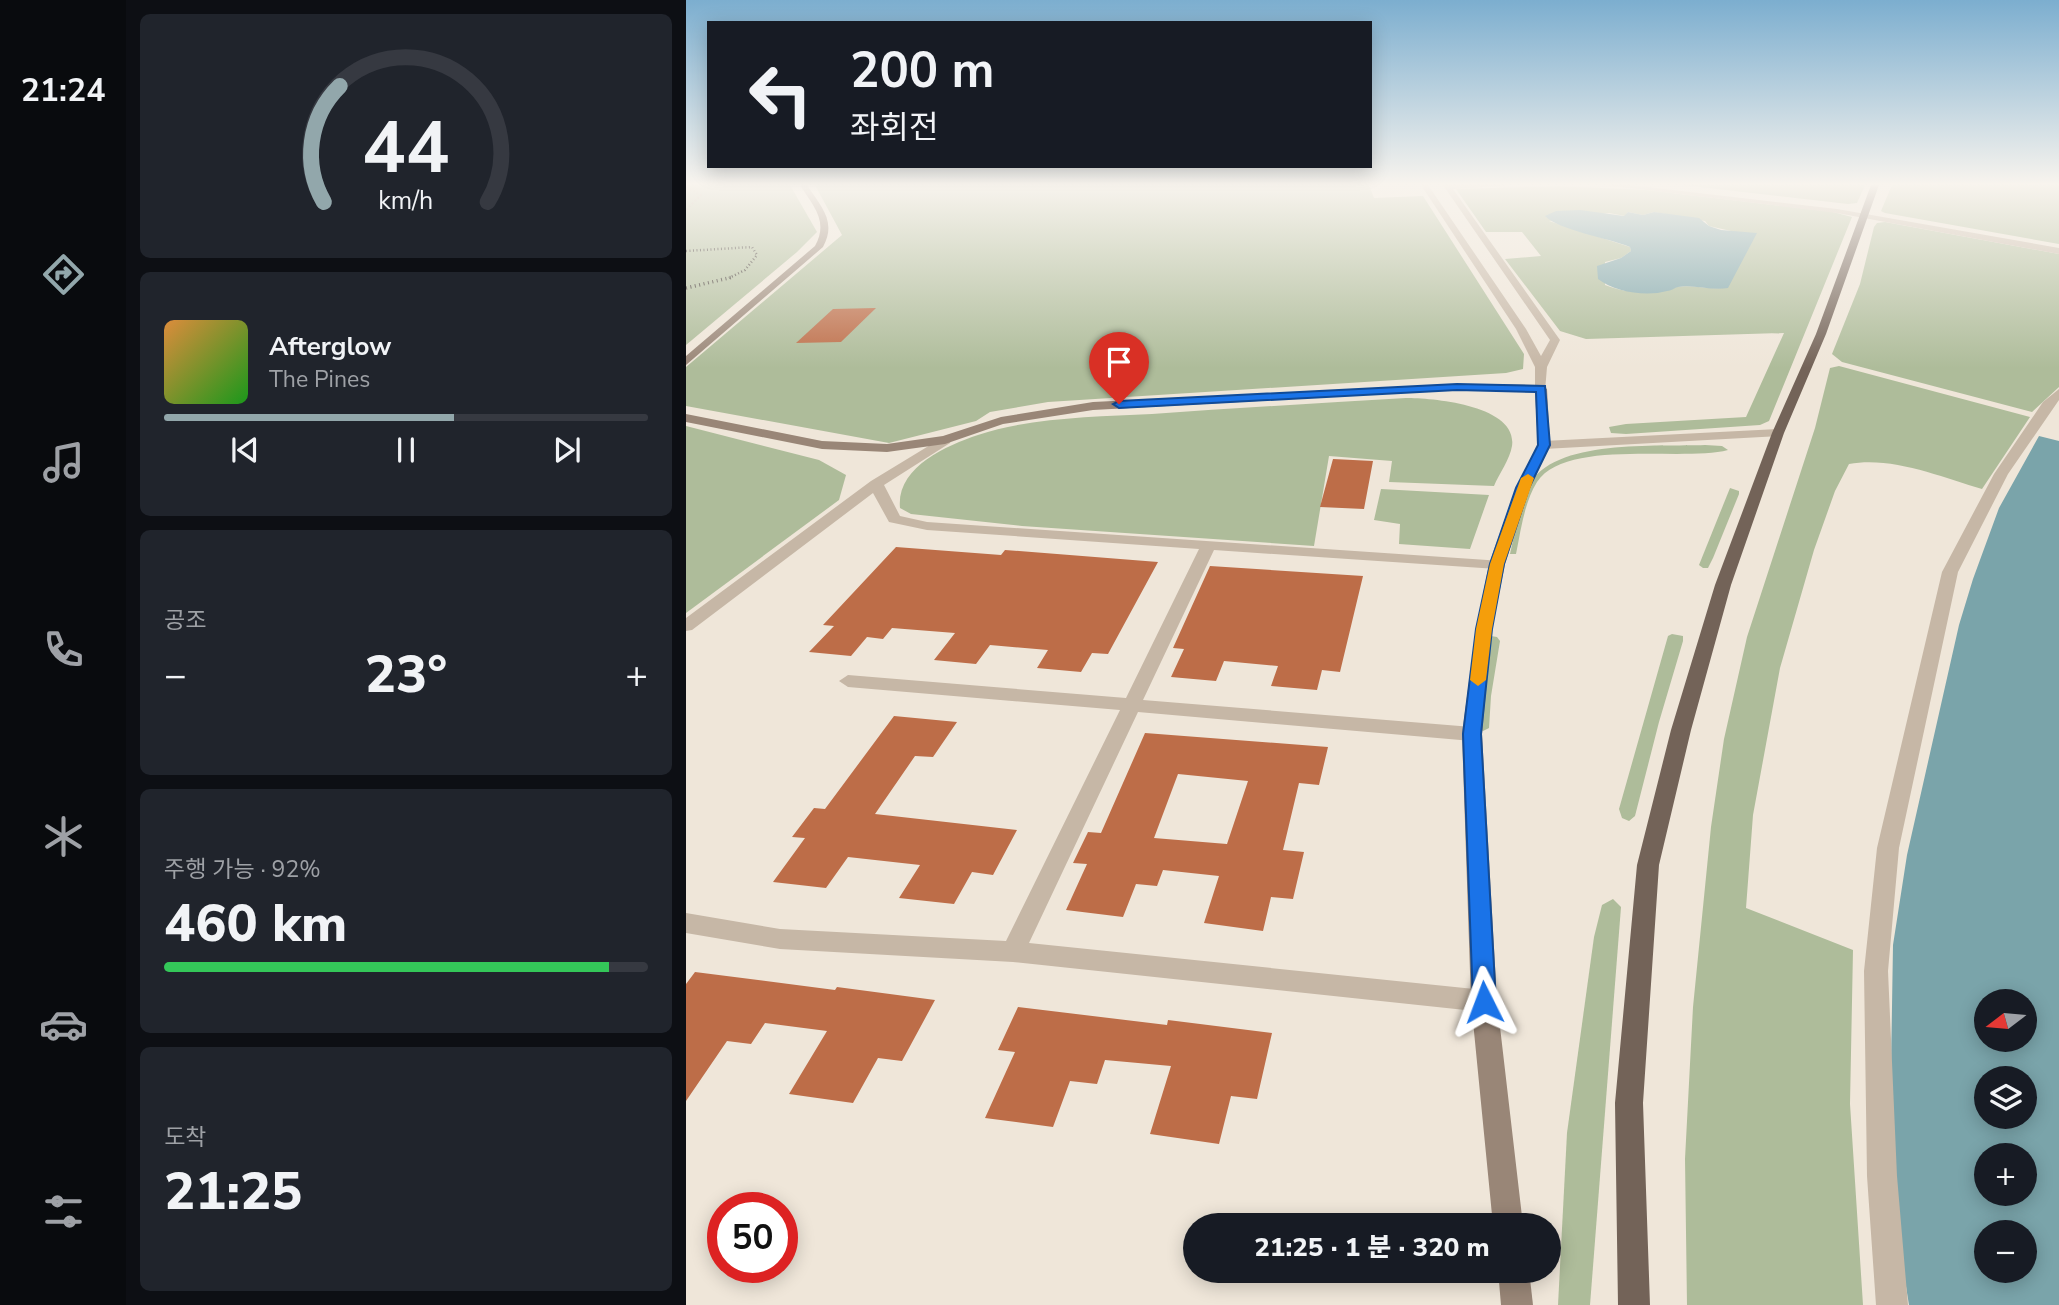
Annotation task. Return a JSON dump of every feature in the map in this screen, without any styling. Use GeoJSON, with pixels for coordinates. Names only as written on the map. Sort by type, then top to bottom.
{"type":"FeatureCollection","features":[{"type":"Feature","properties":{"kind":"main road"},"geometry":{"type":"LineString","coordinates":[[686,362],[821,246]]}},
{"type":"Feature","properties":{"kind":"main road"},"geometry":{"type":"LineString","coordinates":[[1634,1305],[1629,1103],[1648,865],[1681,730],[1723,585],[1778,433],[1821,334],[1854,246]]}},
{"type":"Feature","properties":{"kind":"main road"},"geometry":{"type":"LineString","coordinates":[[686,418],[822,444],[887,448],[945,440],[1001,421],[1093,406],[1457,387],[1541,378],[1544,445],[1523,488],[1497,564],[1484,629],[1472,734],[1484,1002],[1507,1213]]}},
{"type":"Feature","properties":{"kind":"main road"},"geometry":{"type":"LineString","coordinates":[[1514,1283],[1517,1305]]}},
{"type":"Feature","properties":{"kind":"street"},"geometry":{"type":"LineString","coordinates":[[1465,246],[1521,329],[1541,378]]}},
{"type":"Feature","properties":{"kind":"street"},"geometry":{"type":"LineString","coordinates":[[1489,246],[1555,340],[1541,378]]}},
{"type":"Feature","properties":{"kind":"street"},"geometry":{"type":"LineString","coordinates":[[1892,1305],[1882,1176],[1876,971],[1888,848],[1950,572],[2001,474],[2047,405],[2059,393]]}},
{"type":"Feature","properties":{"kind":"street"},"geometry":{"type":"LineString","coordinates":[[1544,445],[1778,433]]}},
{"type":"Feature","properties":{"kind":"street"},"geometry":{"type":"LineString","coordinates":[[686,626],[876,484],[945,440]]}},
{"type":"Feature","properties":{"kind":"street"},"geometry":{"type":"LineString","coordinates":[[876,484],[894,519],[927,526],[1497,564]]}},
{"type":"Feature","properties":{"kind":"street"},"geometry":{"type":"LineString","coordinates":[[1013,952],[1209,544]]}},
{"type":"Feature","properties":{"kind":"street"},"geometry":{"type":"LineString","coordinates":[[848,681],[1472,734]]}},
{"type":"Feature","properties":{"kind":"street"},"geometry":{"type":"LineString","coordinates":[[686,923],[780,939],[1013,952],[1484,1002]]}},
{"type":"Feature","properties":{"kind":"green space"},"geometry":{"type":"Polygon","coordinates":[[[686,246],[803,246],[797,252],[686,345],[686,246]]]}},
{"type":"Feature","properties":{"kind":"green space"},"geometry":{"type":"Polygon","coordinates":[[[829,246],[1455,246],[1524,354],[1523,369],[1506,373],[1048,402],[990,412],[976,421],[889,443],[686,406],[686,367],[829,246]]]}},
{"type":"Feature","properties":{"kind":"green space"},"geometry":{"type":"Polygon","coordinates":[[[1533,246],[1630,247],[1631,251],[1621,258],[1605,262],[1605,285],[1641,292],[1683,286],[1728,287],[1730,246],[1840,246],[1769,421],[1760,425],[1626,434],[1611,433],[1609,427],[1746,417],[1784,333],[1586,339],[1560,331],[1505,259],[1541,256],[1533,246]]]}},
{"type":"Feature","properties":{"kind":"green space"},"geometry":{"type":"Polygon","coordinates":[[[1869,246],[2015,246],[2059,254],[2059,387],[2032,412],[1842,362],[1832,354],[1860,284],[1869,246]]]}},
{"type":"Feature","properties":{"kind":"green space"},"geometry":{"type":"Polygon","coordinates":[[[1839,366],[2030,417],[1982,489],[1899,465],[1865,462],[1849,464],[1835,491],[1814,550],[1780,668],[1753,815],[1746,908],[1853,950],[1850,1104],[1863,1305],[1687,1305],[1685,1159],[1693,1007],[1711,827],[1724,739],[1747,637],[1815,428],[1830,368],[1839,366]]]}},
{"type":"Feature","properties":{"kind":"green space"},"geometry":{"type":"Polygon","coordinates":[[[1406,398],[1453,402],[1488,413],[1502,421],[1510,432],[1512,446],[1494,486],[1389,482],[1392,461],[1329,456],[1314,546],[1022,526],[911,514],[900,508],[906,481],[925,461],[951,445],[999,429],[1064,419],[1406,398]]]}},
{"type":"Feature","properties":{"kind":"green space"},"geometry":{"type":"Polygon","coordinates":[[[686,426],[819,460],[846,475],[839,500],[686,613],[686,426]]]}},
{"type":"Feature","properties":{"kind":"green space"},"geometry":{"type":"Polygon","coordinates":[[[1722,446],[1728,450],[1598,456],[1573,460],[1552,468],[1537,482],[1533,490],[1516,554],[1510,554],[1529,486],[1541,471],[1560,460],[1583,452],[1608,448],[1722,446]]]}},
{"type":"Feature","properties":{"kind":"green space"},"geometry":{"type":"Polygon","coordinates":[[[1730,488],[1739,491],[1739,494],[1713,558],[1708,568],[1703,568],[1699,565],[1730,488]]]}},
{"type":"Feature","properties":{"kind":"green space"},"geometry":{"type":"Polygon","coordinates":[[[1381,489],[1489,495],[1470,549],[1399,544],[1400,524],[1374,520],[1381,489]]]}},
{"type":"Feature","properties":{"kind":"green space"},"geometry":{"type":"Polygon","coordinates":[[[1491,636],[1500,641],[1489,728],[1483,731],[1479,729],[1491,636]]]}},
{"type":"Feature","properties":{"kind":"green space"},"geometry":{"type":"Polygon","coordinates":[[[1668,636],[1683,636],[1683,641],[1635,816],[1629,821],[1622,818],[1619,809],[1668,636]]]}},
{"type":"Feature","properties":{"kind":"green space"},"geometry":{"type":"Polygon","coordinates":[[[1613,899],[1621,907],[1590,1305],[1558,1305],[1567,1133],[1594,937],[1602,905],[1613,899]]]}},
{"type":"Feature","properties":{"kind":"water"},"geometry":{"type":"Polygon","coordinates":[[[1627,246],[1750,246],[1728,288],[1684,286],[1659,293],[1631,292],[1598,279],[1597,266],[1621,258],[1631,251],[1627,246]]]}},
{"type":"Feature","properties":{"kind":"water"},"geometry":{"type":"Polygon","coordinates":[[[2039,436],[2059,441],[2059,1305],[1909,1305],[1896,1224],[1891,1068],[1893,945],[1907,855],[1959,625],[1999,508],[2039,436]]]}},
{"type":"Feature","properties":{"kind":"building"},"geometry":{"type":"Polygon","coordinates":[[[876,308],[841,342],[796,343],[833,309],[876,308]]]}},
{"type":"Feature","properties":{"kind":"building"},"geometry":{"type":"Polygon","coordinates":[[[1333,459],[1373,461],[1364,509],[1320,507],[1333,459]]]}},
{"type":"Feature","properties":{"kind":"building"},"geometry":{"type":"Polygon","coordinates":[[[896,547],[1001,555],[1005,550],[1158,562],[1108,654],[1092,653],[1081,672],[1037,668],[1048,650],[990,645],[976,664],[934,660],[955,633],[892,628],[883,639],[867,637],[851,656],[809,652],[834,626],[823,625],[896,547]]]}},
{"type":"Feature","properties":{"kind":"building"},"geometry":{"type":"Polygon","coordinates":[[[1210,566],[1363,576],[1340,672],[1322,670],[1317,690],[1271,686],[1278,666],[1224,661],[1216,681],[1171,677],[1184,649],[1173,648],[1210,566]]]}},
{"type":"Feature","properties":{"kind":"building"},"geometry":{"type":"Polygon","coordinates":[[[894,716],[957,722],[933,757],[915,756],[875,814],[1017,830],[993,875],[972,872],[954,904],[899,898],[920,865],[848,857],[826,888],[773,882],[805,838],[792,837],[814,808],[825,809],[894,716]]]}},
{"type":"Feature","properties":{"kind":"building"},"geometry":{"type":"Polygon","coordinates":[[[1145,733],[1328,747],[1319,785],[1299,783],[1283,850],[1304,852],[1293,899],[1271,897],[1263,931],[1204,923],[1219,876],[1163,870],[1157,886],[1136,884],[1123,917],[1066,910],[1087,864],[1073,863],[1088,832],[1101,833],[1145,733]],[[1178,774],[1154,838],[1227,844],[1248,781],[1178,774]]]}},
{"type":"Feature","properties":{"kind":"building"},"geometry":{"type":"Polygon","coordinates":[[[695,972],[935,1000],[902,1061],[878,1058],[853,1103],[789,1094],[827,1031],[765,1023],[751,1044],[727,1041],[686,1101],[686,984],[695,972]]]}},
{"type":"Feature","properties":{"kind":"building"},"geometry":{"type":"Polygon","coordinates":[[[1018,1007],[1167,1025],[1168,1020],[1272,1033],[1257,1099],[1231,1096],[1219,1144],[1150,1134],[1171,1066],[1105,1060],[1097,1084],[1070,1081],[1053,1127],[985,1118],[1015,1052],[998,1050],[1018,1007]]]}},
{"type":"Feature","properties":{"kind":"railway"},"geometry":{"type":"LineString","coordinates":[[686,251],[752,247],[757,255],[745,270],[729,278]]}},
{"type":"Feature","properties":{"kind":"railway"},"geometry":{"type":"LineString","coordinates":[[686,288],[729,278]]}},
{"type":"Feature","properties":{"kind":"slow traffic"},"geometry":{"type":"LineString","coordinates":[[1478,680],[1484,629],[1497,564],[1528,478]]}},
{"type":"Feature","properties":{"kind":"route"},"geometry":{"type":"LineString","coordinates":[[1119,404],[1457,387],[1541,388],[1544,445],[1523,488],[1497,564],[1484,629],[1472,734],[1484,1002]]}}]}
